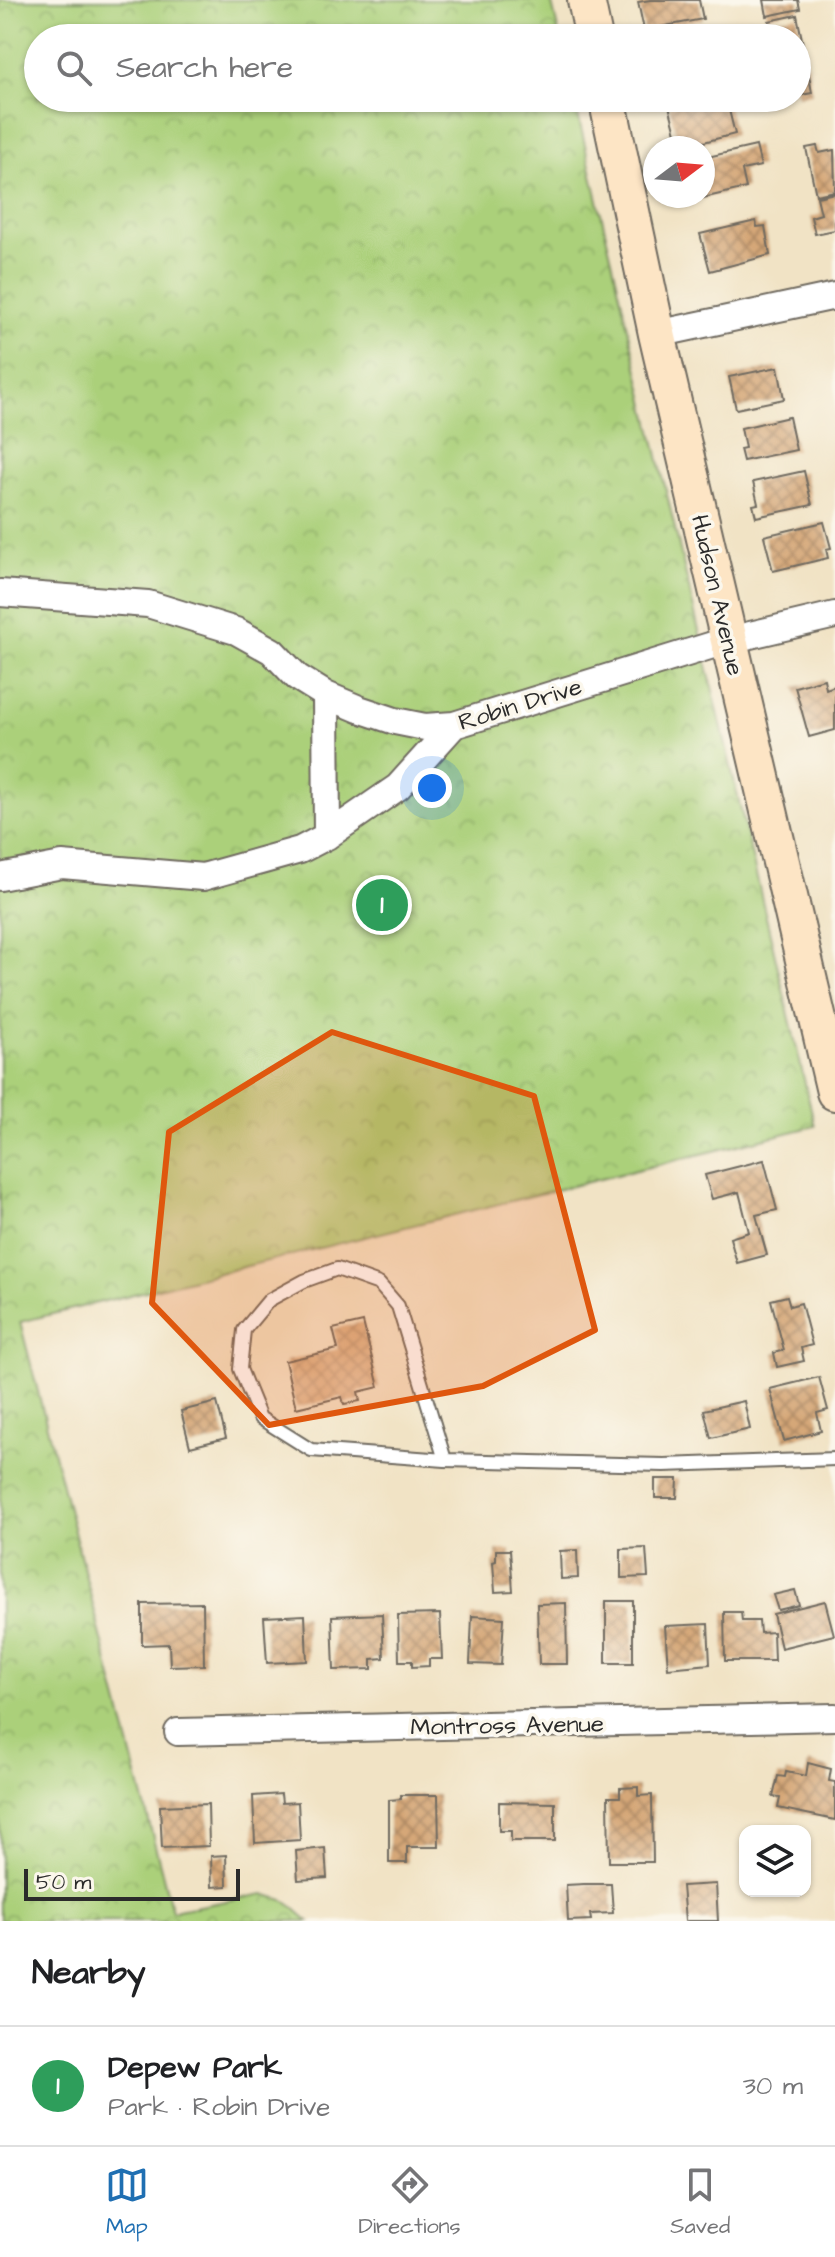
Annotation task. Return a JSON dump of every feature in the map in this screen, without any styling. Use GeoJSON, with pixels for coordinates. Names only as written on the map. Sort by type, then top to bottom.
{"type":"FeatureCollection","features":[{"type":"Feature","properties":{"kind":"street"},"geometry":{"type":"LineString","coordinates":[[586,0],[591,24]]}},
{"type":"Feature","properties":{"kind":"street","name":"Hudson Avenue"},"geometry":{"type":"LineString","coordinates":[[610,112],[657,334],[835,1092]]}},
{"type":"Feature","properties":{"kind":"street"},"geometry":{"type":"LineString","coordinates":[[657,334],[835,296]]}},
{"type":"Feature","properties":{"kind":"street","name":"Robin Drive"},"geometry":{"type":"LineString","coordinates":[[0,593],[148,604],[236,631],[272,651],[297,677],[326,695],[395,721],[425,727],[454,725],[729,640],[835,615]]}},
{"type":"Feature","properties":{"kind":"street"},"geometry":{"type":"LineString","coordinates":[[326,695],[327,836]]}},
{"type":"Feature","properties":{"kind":"street"},"geometry":{"type":"LineString","coordinates":[[0,877],[62,865],[203,877],[300,850],[327,836],[398,787],[454,725]]}},
{"type":"Feature","properties":{"kind":"street","name":"Montross Avenue"},"geometry":{"type":"LineString","coordinates":[[178,1732],[835,1717]]}},
{"type":"Feature","properties":{"kind":"lane"},"geometry":{"type":"LineString","coordinates":[[445,1460],[398,1306],[379,1284],[337,1269],[304,1281],[269,1300],[244,1330],[240,1369],[260,1418],[311,1450],[445,1460],[664,1465],[835,1459]]}},
{"type":"Feature","properties":{"kind":"highlighted area"},"geometry":{"type":"Polygon","coordinates":[[[332,1032],[534,1096],[595,1330],[483,1386],[269,1425],[152,1303],[169,1132],[332,1032]]]}},
{"type":"Feature","properties":{"kind":"green space"},"geometry":{"type":"Polygon","coordinates":[[[0,0],[551,0],[557,24],[24,24],[24,112],[577,112],[815,1126],[20,1322],[172,1911],[264,1894],[286,1901],[309,1921],[0,1921],[0,0]]]}},
{"type":"Feature","properties":{"kind":"building"},"geometry":{"type":"Polygon","coordinates":[[[699,0],[703,19],[676,24],[643,24],[638,2],[699,0]]]}},
{"type":"Feature","properties":{"kind":"building"},"geometry":{"type":"Polygon","coordinates":[[[764,0],[798,0],[800,9],[767,16],[764,0]]]}},
{"type":"Feature","properties":{"kind":"building"},"geometry":{"type":"Polygon","coordinates":[[[797,15],[799,24],[770,24],[769,21],[797,15]]]}},
{"type":"Feature","properties":{"kind":"building"},"geometry":{"type":"Polygon","coordinates":[[[671,112],[730,112],[735,134],[715,139],[715,136],[677,136],[671,112]]]}},
{"type":"Feature","properties":{"kind":"building"},"geometry":{"type":"Polygon","coordinates":[[[756,146],[761,166],[742,170],[746,188],[715,195],[715,155],[756,146]]]}},
{"type":"Feature","properties":{"kind":"building"},"geometry":{"type":"Polygon","coordinates":[[[817,146],[819,153],[834,150],[835,191],[816,195],[806,148],[817,146]]]}},
{"type":"Feature","properties":{"kind":"building"},"geometry":{"type":"Polygon","coordinates":[[[835,193],[835,230],[815,234],[811,217],[821,214],[817,197],[835,193]]]}},
{"type":"Feature","properties":{"kind":"building"},"geometry":{"type":"Polygon","coordinates":[[[756,221],[757,227],[765,226],[770,255],[710,271],[700,234],[756,221]]]}},
{"type":"Feature","properties":{"kind":"building"},"geometry":{"type":"Polygon","coordinates":[[[778,367],[784,399],[736,409],[729,377],[778,367]]]}},
{"type":"Feature","properties":{"kind":"building"},"geometry":{"type":"Polygon","coordinates":[[[789,417],[796,450],[743,461],[740,449],[745,448],[741,428],[789,417]]]}},
{"type":"Feature","properties":{"kind":"building"},"geometry":{"type":"Polygon","coordinates":[[[804,471],[812,505],[756,517],[753,505],[758,504],[753,482],[804,471]]]}},
{"type":"Feature","properties":{"kind":"building"},"geometry":{"type":"Polygon","coordinates":[[[824,522],[831,548],[826,549],[828,558],[773,571],[764,536],[824,522]]]}},
{"type":"Feature","properties":{"kind":"building"},"geometry":{"type":"Polygon","coordinates":[[[824,679],[826,689],[835,686],[835,730],[809,737],[795,687],[824,679]]]}},
{"type":"Feature","properties":{"kind":"building"},"geometry":{"type":"Polygon","coordinates":[[[764,1160],[777,1210],[756,1215],[767,1255],[737,1263],[730,1238],[749,1232],[739,1192],[712,1199],[705,1175],[764,1160]]]}},
{"type":"Feature","properties":{"kind":"building"},"geometry":{"type":"Polygon","coordinates":[[[787,1296],[790,1306],[801,1303],[812,1345],[801,1348],[804,1361],[777,1367],[774,1353],[784,1350],[771,1300],[787,1296]]]}},
{"type":"Feature","properties":{"kind":"building"},"geometry":{"type":"Polygon","coordinates":[[[363,1322],[379,1387],[358,1392],[360,1401],[344,1404],[342,1397],[296,1408],[285,1361],[338,1349],[333,1329],[363,1322]]]}},
{"type":"Feature","properties":{"kind":"building"},"geometry":{"type":"Polygon","coordinates":[[[819,1377],[828,1410],[817,1413],[821,1431],[784,1441],[770,1389],[819,1377]]]}},
{"type":"Feature","properties":{"kind":"building"},"geometry":{"type":"Polygon","coordinates":[[[744,1401],[750,1429],[711,1438],[704,1410],[744,1401]]]}},
{"type":"Feature","properties":{"kind":"building"},"geometry":{"type":"Polygon","coordinates":[[[217,1402],[226,1438],[190,1447],[181,1411],[217,1402]]]}},
{"type":"Feature","properties":{"kind":"building"},"geometry":{"type":"Polygon","coordinates":[[[655,1479],[678,1479],[677,1498],[655,1498],[655,1479]]]}},
{"type":"Feature","properties":{"kind":"building"},"geometry":{"type":"Polygon","coordinates":[[[646,1548],[648,1577],[621,1578],[621,1549],[646,1548]]]}},
{"type":"Feature","properties":{"kind":"building"},"geometry":{"type":"Polygon","coordinates":[[[496,1550],[510,1550],[513,1591],[495,1592],[493,1562],[496,1561],[496,1550]]]}},
{"type":"Feature","properties":{"kind":"building"},"geometry":{"type":"Polygon","coordinates":[[[577,1550],[578,1578],[561,1579],[560,1551],[577,1550]]]}},
{"type":"Feature","properties":{"kind":"building"},"geometry":{"type":"Polygon","coordinates":[[[795,1590],[799,1605],[778,1610],[773,1595],[795,1590]]]}},
{"type":"Feature","properties":{"kind":"building"},"geometry":{"type":"Polygon","coordinates":[[[606,1601],[633,1601],[633,1663],[606,1663],[606,1601]]]}},
{"type":"Feature","properties":{"kind":"building"},"geometry":{"type":"Polygon","coordinates":[[[825,1601],[834,1635],[781,1648],[773,1614],[825,1601]]]}},
{"type":"Feature","properties":{"kind":"building"},"geometry":{"type":"Polygon","coordinates":[[[203,1603],[204,1665],[170,1666],[169,1644],[142,1645],[142,1604],[203,1603]]]}},
{"type":"Feature","properties":{"kind":"building"},"geometry":{"type":"Polygon","coordinates":[[[566,1603],[567,1664],[539,1664],[537,1604],[566,1603]]]}},
{"type":"Feature","properties":{"kind":"building"},"geometry":{"type":"Polygon","coordinates":[[[724,1612],[741,1612],[742,1621],[759,1621],[760,1633],[773,1632],[774,1661],[725,1661],[724,1612]]]}},
{"type":"Feature","properties":{"kind":"building"},"geometry":{"type":"Polygon","coordinates":[[[382,1614],[384,1658],[372,1659],[372,1669],[334,1670],[332,1616],[382,1614]]]}},
{"type":"Feature","properties":{"kind":"building"},"geometry":{"type":"Polygon","coordinates":[[[440,1614],[442,1659],[429,1659],[429,1666],[412,1667],[412,1661],[399,1661],[398,1615],[440,1614]]]}},
{"type":"Feature","properties":{"kind":"building"},"geometry":{"type":"Polygon","coordinates":[[[305,1615],[307,1661],[267,1663],[264,1617],[305,1615]]]}},
{"type":"Feature","properties":{"kind":"building"},"geometry":{"type":"Polygon","coordinates":[[[472,1616],[504,1618],[501,1665],[470,1664],[472,1616]]]}},
{"type":"Feature","properties":{"kind":"building"},"geometry":{"type":"Polygon","coordinates":[[[708,1624],[710,1664],[668,1668],[665,1626],[708,1624]]]}},
{"type":"Feature","properties":{"kind":"building"},"geometry":{"type":"Polygon","coordinates":[[[808,1763],[831,1769],[829,1781],[835,1782],[835,1820],[778,1808],[780,1798],[773,1797],[778,1776],[785,1777],[786,1772],[806,1776],[808,1763]]]}},
{"type":"Feature","properties":{"kind":"building"},"geometry":{"type":"Polygon","coordinates":[[[638,1787],[638,1796],[652,1795],[653,1862],[609,1862],[608,1797],[620,1797],[620,1788],[638,1787]]]}},
{"type":"Feature","properties":{"kind":"building"},"geometry":{"type":"Polygon","coordinates":[[[281,1794],[282,1803],[298,1802],[300,1840],[255,1843],[253,1796],[281,1794]]]}},
{"type":"Feature","properties":{"kind":"building"},"geometry":{"type":"Polygon","coordinates":[[[401,1795],[438,1795],[439,1847],[407,1847],[407,1863],[389,1863],[389,1800],[401,1799],[401,1795]]]}},
{"type":"Feature","properties":{"kind":"building"},"geometry":{"type":"Polygon","coordinates":[[[499,1802],[555,1803],[555,1841],[511,1841],[511,1831],[499,1831],[499,1802]]]}},
{"type":"Feature","properties":{"kind":"building"},"geometry":{"type":"Polygon","coordinates":[[[208,1804],[209,1846],[162,1848],[160,1806],[208,1804]]]}},
{"type":"Feature","properties":{"kind":"building"},"geometry":{"type":"Polygon","coordinates":[[[325,1848],[327,1878],[298,1880],[296,1851],[325,1848]]]}},
{"type":"Feature","properties":{"kind":"building"},"geometry":{"type":"Polygon","coordinates":[[[226,1855],[227,1886],[212,1887],[211,1856],[226,1855]]]}},
{"type":"Feature","properties":{"kind":"building"},"geometry":{"type":"Polygon","coordinates":[[[611,1884],[613,1913],[590,1914],[591,1920],[568,1921],[566,1885],[611,1884]]]}},
{"type":"Feature","properties":{"kind":"building"},"geometry":{"type":"Polygon","coordinates":[[[716,1884],[718,1921],[685,1921],[682,1886],[716,1884]]]}},
{"type":"Feature","properties":{"kind":"place","name":"Depew Park"},"geometry":{"type":"Point","coordinates":[382,905]}}]}
